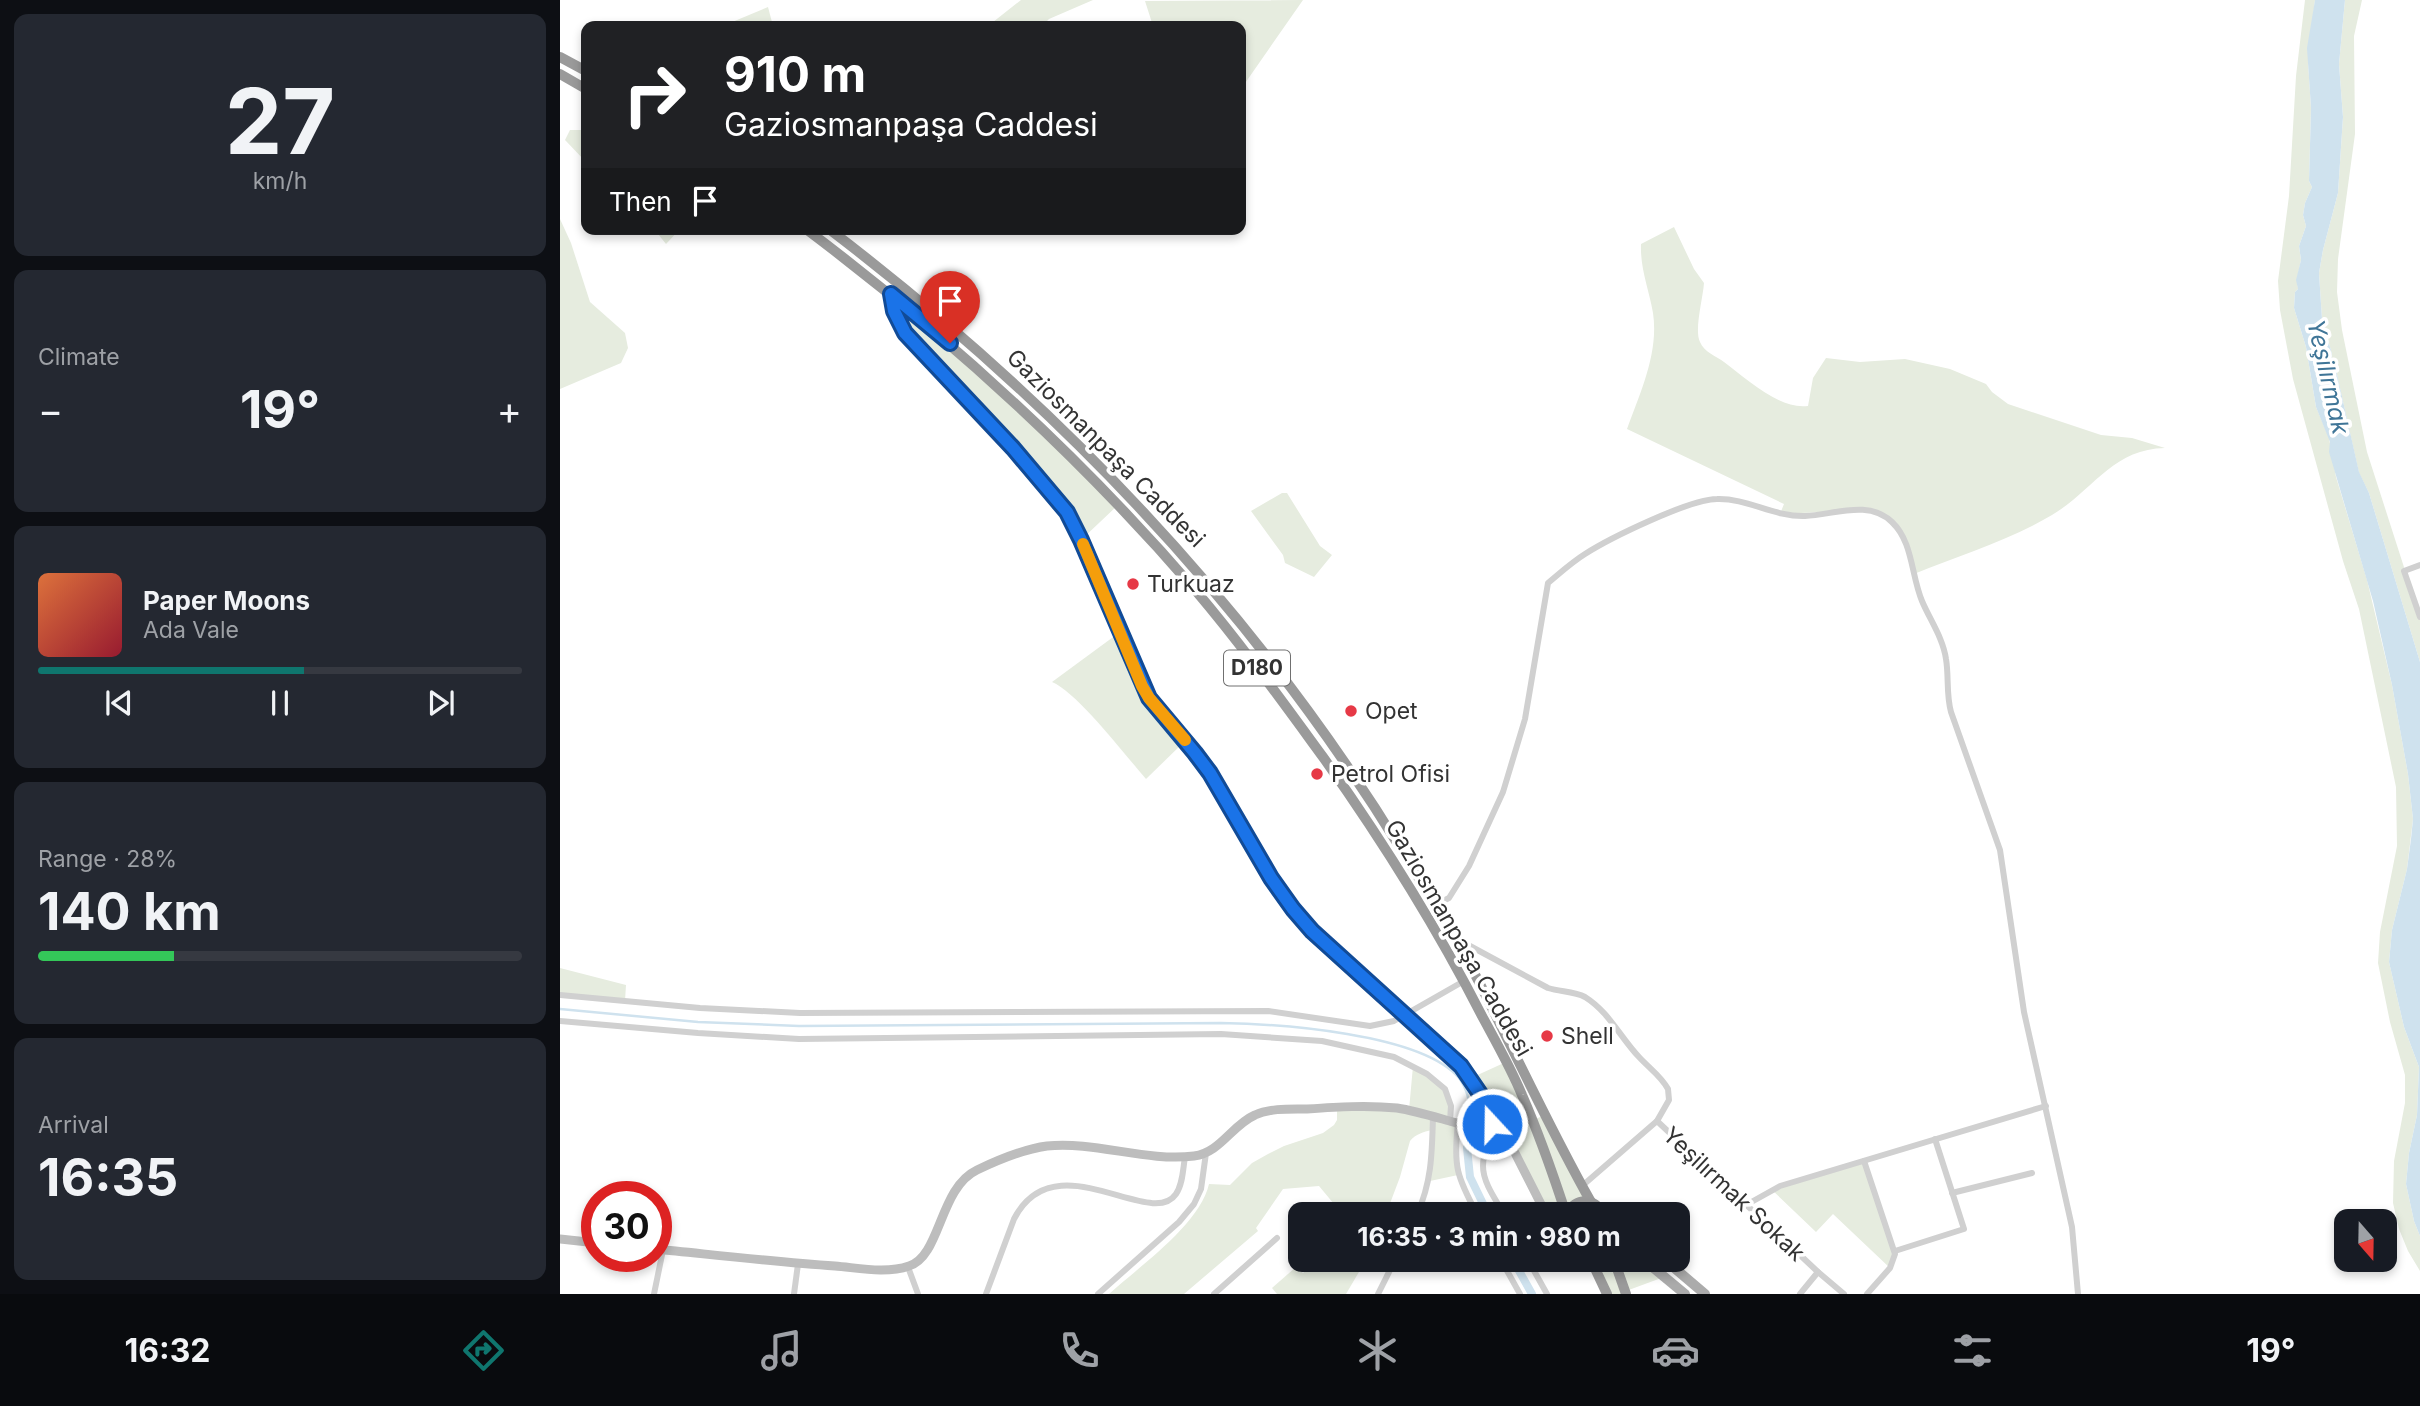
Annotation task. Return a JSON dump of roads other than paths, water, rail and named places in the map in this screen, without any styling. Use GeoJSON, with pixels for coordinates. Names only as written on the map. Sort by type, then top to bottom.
{"type":"FeatureCollection","features":[{"type":"Feature","properties":{"kind":"highway"},"geometry":{"type":"LineString","coordinates":[[560,57],[581,68]]}},
{"type":"Feature","properties":{"kind":"highway"},"geometry":{"type":"LineString","coordinates":[[560,74],[581,86]]}},
{"type":"Feature","properties":{"kind":"highway","name":"Gaziosmanpaşa Caddesi"},"geometry":{"type":"LineString","coordinates":[[814,235],[950,343],[1059,445],[1137,525],[1197,592],[1280,697],[1360,810],[1424,911],[1464,981],[1521,1091],[1562,1202]]}},
{"type":"Feature","properties":{"kind":"highway","name":"Gaziosmanpaşa Caddesi"},"geometry":{"type":"LineString","coordinates":[[837,235],[899,283],[1000,370],[1079,445],[1208,583],[1302,704],[1372,803],[1462,950],[1591,1202]]}},
{"type":"Feature","properties":{"kind":"highway"},"geometry":{"type":"LineString","coordinates":[[1597,1272],[1607,1294]]}},
{"type":"Feature","properties":{"kind":"highway"},"geometry":{"type":"LineString","coordinates":[[1618,1272],[1626,1294]]}},
{"type":"Feature","properties":{"kind":"main road"},"geometry":{"type":"LineString","coordinates":[[1658,1272],[1685,1294]]}},
{"type":"Feature","properties":{"kind":"main road"},"geometry":{"type":"LineString","coordinates":[[1679,1272],[1705,1294]]}},
{"type":"Feature","properties":{"kind":"street"},"geometry":{"type":"LineString","coordinates":[[891,294],[894,311],[905,333],[1013,448],[1067,512],[1149,698],[1210,773],[1271,878],[1293,909],[1312,931],[1450,1055],[1471,1078],[1487,1104],[1492,1124],[1483,1169],[1487,1184],[1497,1202]]}},
{"type":"Feature","properties":{"kind":"street"},"geometry":{"type":"LineString","coordinates":[[1435,905],[1449,898],[1469,866],[1503,792],[1525,719],[1548,583],[1586,553],[1651,521],[1706,500],[1727,499],[1794,516],[1863,510],[1879,513],[1891,522],[1902,537],[1921,600],[1946,657],[1951,712],[2000,850],[2018,980],[2072,1227],[2078,1294]]}},
{"type":"Feature","properties":{"kind":"street"},"geometry":{"type":"LineString","coordinates":[[2420,565],[2404,571],[2420,617]]}},
{"type":"Feature","properties":{"kind":"street","name":"Yeşilırmak Sokak"},"geometry":{"type":"LineString","coordinates":[[1462,950],[1470,946],[1548,988],[1579,994],[1596,1005],[1616,1025],[1630,1046],[1668,1089],[1669,1100],[1657,1121],[1582,1186]]}},
{"type":"Feature","properties":{"kind":"street"},"geometry":{"type":"LineString","coordinates":[[560,995],[699,1008],[800,1013],[1268,1012],[1370,1026],[1394,1021],[1464,981]]}},
{"type":"Feature","properties":{"kind":"street"},"geometry":{"type":"LineString","coordinates":[[560,1021],[799,1039],[1221,1034],[1322,1041],[1394,1057],[1427,1074],[1445,1089],[1457,1123],[1456,1168],[1472,1202]]}},
{"type":"Feature","properties":{"kind":"street"},"geometry":{"type":"LineString","coordinates":[[1746,1205],[1780,1186],[2046,1106]]}},
{"type":"Feature","properties":{"kind":"street"},"geometry":{"type":"LineString","coordinates":[[672,1250],[798,1264],[884,1270],[908,1267],[924,1255],[956,1187],[977,1170],[1028,1150],[1046,1146],[1185,1157],[1206,1153],[1254,1115],[1266,1112],[1376,1107],[1433,1116],[1480,1129],[1506,1143],[1514,1151],[1540,1202]]}},
{"type":"Feature","properties":{"kind":"street"},"geometry":{"type":"LineString","coordinates":[[1422,1202],[1430,1181],[1433,1116]]}},
{"type":"Feature","properties":{"kind":"street","name":"Yeşilırmak Sokak"},"geometry":{"type":"LineString","coordinates":[[1657,1121],[1844,1294]]}},
{"type":"Feature","properties":{"kind":"street"},"geometry":{"type":"LineString","coordinates":[[1895,1251],[1964,1229],[1935,1139]]}},
{"type":"Feature","properties":{"kind":"street"},"geometry":{"type":"LineString","coordinates":[[1098,1294],[1179,1222],[1194,1204],[1201,1189],[1206,1153]]}},
{"type":"Feature","properties":{"kind":"street"},"geometry":{"type":"LineString","coordinates":[[986,1294],[1014,1219],[1023,1204],[1037,1194],[1058,1187],[1084,1186],[1150,1204],[1162,1204],[1172,1199],[1180,1188],[1185,1157]]}},
{"type":"Feature","properties":{"kind":"street"},"geometry":{"type":"LineString","coordinates":[[1864,1161],[1895,1251],[1891,1268],[1867,1294]]}},
{"type":"Feature","properties":{"kind":"street"},"geometry":{"type":"LineString","coordinates":[[1952,1193],[2032,1173]]}},
{"type":"Feature","properties":{"kind":"street"},"geometry":{"type":"LineString","coordinates":[[1214,1294],[1278,1238]]}},
{"type":"Feature","properties":{"kind":"street"},"geometry":{"type":"LineString","coordinates":[[560,1239],[581,1241]]}},
{"type":"Feature","properties":{"kind":"street"},"geometry":{"type":"LineString","coordinates":[[794,1294],[798,1264]]}},
{"type":"Feature","properties":{"kind":"street"},"geometry":{"type":"LineString","coordinates":[[908,1267],[918,1294]]}},
{"type":"Feature","properties":{"kind":"street"},"geometry":{"type":"LineString","coordinates":[[654,1294],[657,1272]]}},
{"type":"Feature","properties":{"kind":"street"},"geometry":{"type":"LineString","coordinates":[[1378,1294],[1389,1272]]}},
{"type":"Feature","properties":{"kind":"street"},"geometry":{"type":"LineString","coordinates":[[1508,1272],[1520,1294]]}},
{"type":"Feature","properties":{"kind":"street"},"geometry":{"type":"LineString","coordinates":[[1535,1272],[1547,1294]]}},
{"type":"Feature","properties":{"kind":"street"},"geometry":{"type":"LineString","coordinates":[[1800,1294],[1818,1272]]}},
{"type":"Feature","properties":{"kind":"water","name":"Yeşilırmak"},"geometry":{"type":"Polygon","coordinates":[[[2315,0],[2345,0],[2339,64],[2343,117],[2338,193],[2319,273],[2322,319],[2359,472],[2369,493],[2420,662],[2420,1236],[2406,1184],[2417,1115],[2419,1067],[2404,1027],[2389,962],[2392,930],[2407,869],[2411,839],[2413,819],[2408,774],[2373,601],[2329,452],[2330,442],[2316,407],[2306,347],[2294,308],[2301,260],[2299,246],[2306,226],[2303,215],[2312,187],[2309,181],[2311,108],[2307,48],[2315,0]]]}},
{"type":"Feature","properties":{"kind":"waterway"},"geometry":{"type":"LineString","coordinates":[[560,1009],[698,1022],[799,1026],[1221,1023],[1311,1029],[1382,1041],[1440,1063],[1459,1078],[1465,1088],[1470,1106],[1470,1124]]}},
{"type":"Feature","properties":{"kind":"waterway"},"geometry":{"type":"LineString","coordinates":[[1467,1148],[1470,1131]]}},
{"type":"Feature","properties":{"kind":"waterway"},"geometry":{"type":"LineString","coordinates":[[1467,1148],[1470,1177],[1482,1202]]}},
{"type":"Feature","properties":{"kind":"waterway"},"geometry":{"type":"LineString","coordinates":[[1520,1272],[1532,1294]]}},
{"type":"Feature","properties":{"kind":"place","name":"Turkuaz"},"geometry":{"type":"Point","coordinates":[1133,584]}},
{"type":"Feature","properties":{"kind":"place","name":"Opet"},"geometry":{"type":"Point","coordinates":[1351,711]}},
{"type":"Feature","properties":{"kind":"place","name":"Petrol Ofisi"},"geometry":{"type":"Point","coordinates":[1317,774]}},
{"type":"Feature","properties":{"kind":"place","name":"Shell"},"geometry":{"type":"Point","coordinates":[1547,1036]}}]}
